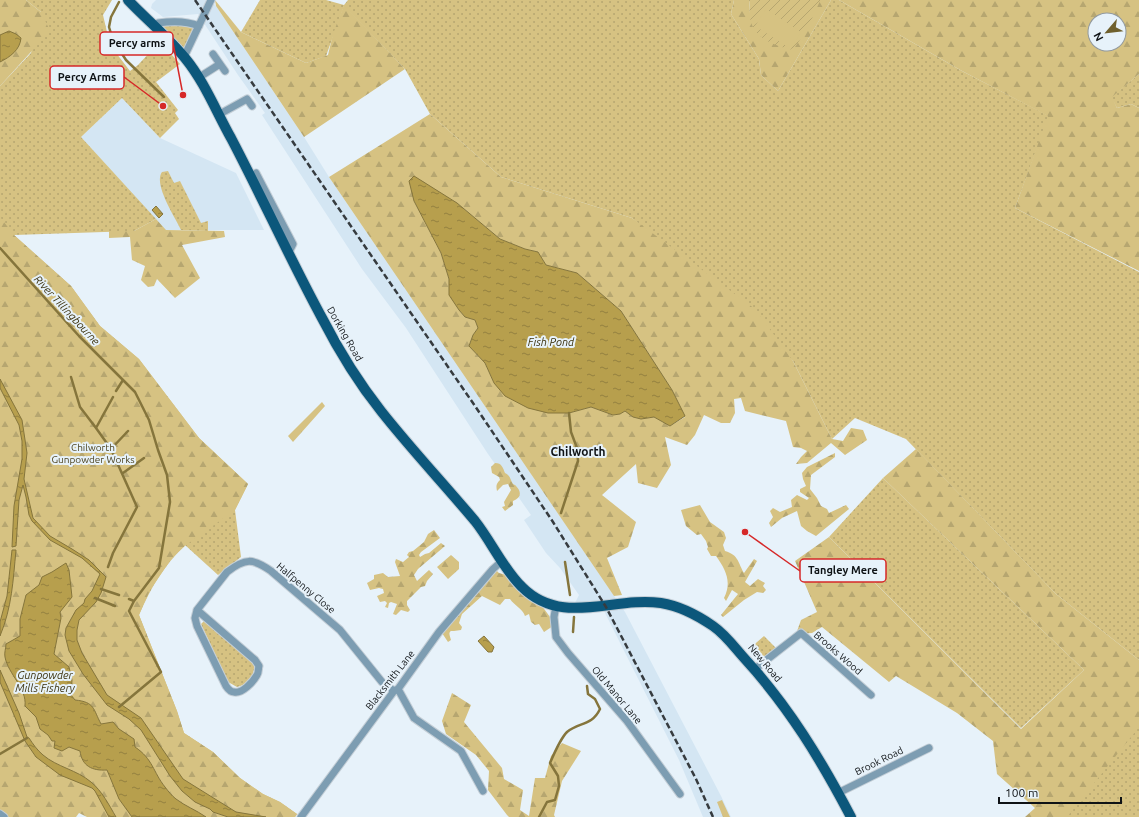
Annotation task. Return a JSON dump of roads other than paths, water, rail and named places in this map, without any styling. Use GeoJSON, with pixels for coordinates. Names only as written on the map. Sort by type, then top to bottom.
{"type":"FeatureCollection","features":[{"type":"Feature","properties":{"kind":"main road","name":"Dorking Road"},"geometry":{"type":"LineString","coordinates":[[128,0],[184,57],[198,78],[270,207],[289,252],[321,317],[345,360],[381,411],[477,524],[502,561],[524,589],[540,600],[556,606],[578,609],[606,607]]}},
{"type":"Feature","properties":{"kind":"main road","name":"New Road"},"geometry":{"type":"LineString","coordinates":[[606,607],[637,602],[659,603],[676,606],[688,611],[714,627],[725,636],[755,669],[784,705],[813,749],[851,817]]}},
{"type":"Feature","properties":{"kind":"street"},"geometry":{"type":"LineString","coordinates":[[184,57],[211,0]]}},
{"type":"Feature","properties":{"kind":"street"},"geometry":{"type":"LineString","coordinates":[[155,27],[158,23],[163,22],[189,23],[199,26]]}},
{"type":"Feature","properties":{"kind":"street"},"geometry":{"type":"LineString","coordinates":[[213,54],[225,71]]}},
{"type":"Feature","properties":{"kind":"street"},"geometry":{"type":"LineString","coordinates":[[198,78],[220,64]]}},
{"type":"Feature","properties":{"kind":"street"},"geometry":{"type":"LineString","coordinates":[[218,115],[245,97],[252,106]]}},
{"type":"Feature","properties":{"kind":"street"},"geometry":{"type":"LineString","coordinates":[[256,173],[270,207]]}},
{"type":"Feature","properties":{"kind":"street","name":"Halfpenny Close"},"geometry":{"type":"LineString","coordinates":[[197,610],[227,572],[241,563],[249,561],[259,562],[340,630],[382,682],[396,690]]}},
{"type":"Feature","properties":{"kind":"street","name":"Blacksmith Lane"},"geometry":{"type":"LineString","coordinates":[[300,817],[439,632],[493,569],[502,561]]}},
{"type":"Feature","properties":{"kind":"street","name":"Old Manor Lane"},"geometry":{"type":"LineString","coordinates":[[556,606],[554,617],[556,637],[627,721],[680,794]]}},
{"type":"Feature","properties":{"kind":"street"},"geometry":{"type":"LineString","coordinates":[[197,610],[255,660],[259,666],[257,676],[240,692],[229,690],[226,686],[197,626],[195,618],[197,610]]}},
{"type":"Feature","properties":{"kind":"street","name":"Brooks Wood"},"geometry":{"type":"LineString","coordinates":[[755,669],[801,633],[871,695]]}},
{"type":"Feature","properties":{"kind":"street"},"geometry":{"type":"LineString","coordinates":[[396,690],[414,718],[461,751],[483,791]]}},
{"type":"Feature","properties":{"kind":"street","name":"Brook Road"},"geometry":{"type":"LineString","coordinates":[[838,793],[929,748]]}},
{"type":"Feature","properties":{"kind":"street"},"geometry":{"type":"LineString","coordinates":[[0,814],[4,817]]}},
{"type":"Feature","properties":{"kind":"water"},"geometry":{"type":"Polygon","coordinates":[[[9,31],[21,38],[19,46],[14,53],[0,62],[0,35],[9,31]]]}},
{"type":"Feature","properties":{"kind":"water","name":"Fish Pond"},"geometry":{"type":"Polygon","coordinates":[[[414,176],[457,203],[500,239],[525,249],[538,252],[546,265],[577,273],[621,311],[672,390],[685,416],[670,426],[654,417],[641,419],[633,417],[625,411],[620,414],[613,415],[591,407],[569,413],[548,413],[528,408],[505,396],[494,383],[485,363],[469,346],[473,335],[478,328],[475,320],[465,317],[449,295],[449,279],[441,253],[414,201],[409,181],[414,176]]]}},
{"type":"Feature","properties":{"kind":"water"},"geometry":{"type":"Polygon","coordinates":[[[156,206],[163,214],[159,218],[152,210],[156,206]]]}},
{"type":"Feature","properties":{"kind":"water"},"geometry":{"type":"Polygon","coordinates":[[[0,379],[22,420],[27,453],[24,479],[33,518],[50,536],[89,560],[106,577],[101,593],[96,602],[79,620],[77,640],[82,653],[107,695],[141,718],[183,779],[236,812],[266,817],[228,817],[213,812],[195,802],[182,791],[170,776],[141,730],[129,719],[107,705],[83,674],[69,651],[65,635],[66,628],[76,610],[84,603],[85,599],[92,591],[100,574],[82,558],[50,540],[32,521],[29,515],[23,485],[19,500],[16,546],[12,547],[14,506],[22,459],[22,441],[19,425],[0,388],[0,379]]]}},
{"type":"Feature","properties":{"kind":"water"},"geometry":{"type":"Polygon","coordinates":[[[12,550],[16,550],[11,594],[7,615],[0,636],[0,622],[7,596],[12,550]]]}},
{"type":"Feature","properties":{"kind":"water","name":"Gunpowder Mills Fishery"},"geometry":{"type":"Polygon","coordinates":[[[66,563],[69,570],[72,597],[60,612],[61,618],[54,654],[69,667],[72,680],[71,695],[75,700],[86,702],[90,705],[95,710],[101,724],[113,722],[119,729],[134,739],[135,747],[146,756],[161,781],[172,795],[179,801],[206,817],[132,817],[119,799],[107,770],[97,770],[85,764],[80,751],[69,747],[62,751],[54,748],[55,741],[52,741],[48,735],[40,729],[36,717],[25,706],[23,693],[7,663],[5,655],[6,644],[20,636],[20,619],[26,595],[39,585],[42,577],[66,563]]]}},
{"type":"Feature","properties":{"kind":"water"},"geometry":{"type":"Polygon","coordinates":[[[484,636],[494,647],[492,652],[488,652],[478,641],[484,636]]]}},
{"type":"Feature","properties":{"kind":"water"},"geometry":{"type":"Polygon","coordinates":[[[0,670],[19,713],[27,737],[43,755],[61,766],[80,774],[91,782],[102,794],[116,817],[109,817],[92,788],[60,775],[36,757],[25,741],[0,682],[0,670]]]}},
{"type":"Feature","properties":{"kind":"waterway"},"geometry":{"type":"LineString","coordinates":[[119,2],[111,17],[109,27],[113,40],[126,60],[164,97]]}},
{"type":"Feature","properties":{"kind":"waterway","name":"River Tillingbourne"},"geometry":{"type":"LineString","coordinates":[[0,248],[79,336],[135,392],[149,420],[167,475],[170,502],[159,568],[134,601],[129,611],[161,672],[119,707]]}},
{"type":"Feature","properties":{"kind":"waterway"},"geometry":{"type":"LineString","coordinates":[[71,377],[80,407],[96,428]]}},
{"type":"Feature","properties":{"kind":"waterway","name":"River Tillingbourne"},"geometry":{"type":"LineString","coordinates":[[116,391],[123,380]]}},
{"type":"Feature","properties":{"kind":"waterway","name":"River Tillingbourne"},"geometry":{"type":"LineString","coordinates":[[108,567],[113,553],[137,507],[111,449],[96,428],[113,397]]}},
{"type":"Feature","properties":{"kind":"waterway"},"geometry":{"type":"LineString","coordinates":[[561,513],[578,461],[577,448],[571,432],[569,413]]}},
{"type":"Feature","properties":{"kind":"waterway","name":"River Tillingbourne"},"geometry":{"type":"LineString","coordinates":[[111,449],[128,431]]}},
{"type":"Feature","properties":{"kind":"waterway","name":"River Tillingbourne"},"geometry":{"type":"LineString","coordinates":[[123,473],[144,458]]}},
{"type":"Feature","properties":{"kind":"waterway"},"geometry":{"type":"LineString","coordinates":[[565,562],[570,595]]}},
{"type":"Feature","properties":{"kind":"waterway"},"geometry":{"type":"LineString","coordinates":[[101,589],[119,595]]}},
{"type":"Feature","properties":{"kind":"waterway"},"geometry":{"type":"LineString","coordinates":[[95,598],[115,606]]}},
{"type":"Feature","properties":{"kind":"waterway","name":"River Tillingbourne"},"geometry":{"type":"LineString","coordinates":[[129,599],[134,601]]}},
{"type":"Feature","properties":{"kind":"waterway"},"geometry":{"type":"LineString","coordinates":[[573,632],[574,617]]}},
{"type":"Feature","properties":{"kind":"waterway"},"geometry":{"type":"LineString","coordinates":[[539,817],[547,802],[555,800],[559,786],[558,776],[550,763],[560,743],[567,732],[589,721],[600,709],[595,699],[588,694],[587,686]]}},
{"type":"Feature","properties":{"kind":"waterway"},"geometry":{"type":"LineString","coordinates":[[0,754],[27,738]]}},
{"type":"Feature","properties":{"kind":"railway"},"geometry":{"type":"LineString","coordinates":[[195,0],[475,406],[553,522],[606,607],[696,779],[713,817]]}},
{"type":"Feature","properties":{"kind":"place","name":"Percy arms"},"geometry":{"type":"Point","coordinates":[183,95]}},
{"type":"Feature","properties":{"kind":"place","name":"Percy Arms"},"geometry":{"type":"Point","coordinates":[163,106]}},
{"type":"Feature","properties":{"kind":"place","name":"Tangley Mere"},"geometry":{"type":"Point","coordinates":[745,532]}},
{"type":"Feature","properties":{"kind":"district","name":"Chilworth"},"geometry":{"type":"Point","coordinates":[578,451]}},
{"type":"Feature","properties":{"kind":"park label","name":"Chilworth Gunpowder Works"},"geometry":{"type":"Point","coordinates":[93,452]}}]}
